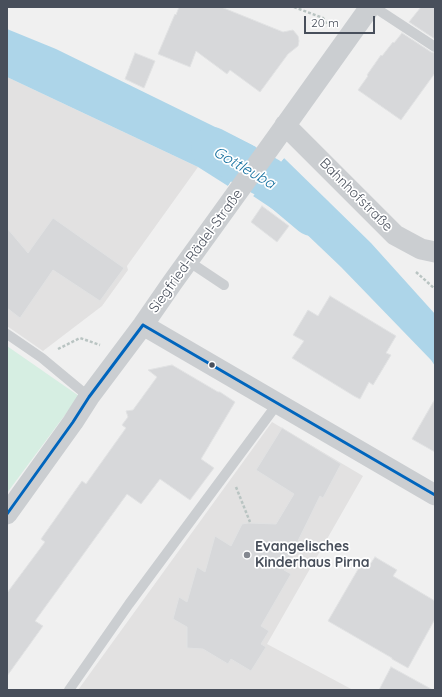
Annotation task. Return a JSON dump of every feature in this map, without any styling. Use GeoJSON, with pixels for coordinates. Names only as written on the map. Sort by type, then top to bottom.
{"type":"FeatureCollection","features":[{"type":"Feature","properties":{"kind":"street","name":"Siegfried-Rädel-Straße"},"geometry":{"type":"LineString","coordinates":[[7,514],[73,422],[89,397],[143,326],[368,8]]}},
{"type":"Feature","properties":{"kind":"street","name":"Bahnhofstraße"},"geometry":{"type":"LineString","coordinates":[[285,126],[395,235],[421,249],[435,252]]}},
{"type":"Feature","properties":{"kind":"street"},"geometry":{"type":"LineString","coordinates":[[143,326],[435,496]]}},
{"type":"Feature","properties":{"kind":"lane"},"geometry":{"type":"LineString","coordinates":[[368,8],[435,47]]}},
{"type":"Feature","properties":{"kind":"lane"},"geometry":{"type":"LineString","coordinates":[[188,261],[224,285]]}},
{"type":"Feature","properties":{"kind":"lane"},"geometry":{"type":"LineString","coordinates":[[7,334],[42,358],[89,397]]}},
{"type":"Feature","properties":{"kind":"lane"},"geometry":{"type":"LineString","coordinates":[[69,690],[128,604],[278,404]]}},
{"type":"Feature","properties":{"kind":"path"},"geometry":{"type":"LineString","coordinates":[[294,7],[324,18],[328,26],[327,31]]}},
{"type":"Feature","properties":{"kind":"path"},"geometry":{"type":"LineString","coordinates":[[42,358],[80,338],[123,352]]}},
{"type":"Feature","properties":{"kind":"path"},"geometry":{"type":"LineString","coordinates":[[229,469],[250,522]]}},
{"type":"Feature","properties":{"kind":"shaded area"},"geometry":{"type":"Polygon","coordinates":[[[7,77],[198,167],[127,266],[128,270],[102,306],[43,351],[7,326],[7,77]]]}},
{"type":"Feature","properties":{"kind":"shaded area","name":"Evangelisches Kinderhaus Pirna"},"geometry":{"type":"Polygon","coordinates":[[[272,422],[363,476],[267,644],[353,690],[78,690],[272,422]]]}},
{"type":"Feature","properties":{"kind":"green space"},"geometry":{"type":"Polygon","coordinates":[[[7,346],[79,396],[7,493],[7,346]]]}},
{"type":"Feature","properties":{"kind":"water"},"geometry":{"type":"Polygon","coordinates":[[[7,29],[56,49],[256,147],[228,186],[198,167],[7,77],[7,29]]]}},
{"type":"Feature","properties":{"kind":"water"},"geometry":{"type":"Polygon","coordinates":[[[284,158],[371,243],[435,314],[435,366],[431,360],[341,267],[298,226],[253,196],[284,158]]]}},
{"type":"Feature","properties":{"kind":"pier"},"geometry":{"type":"Polygon","coordinates":[[[257,146],[258,147],[230,187],[228,186],[243,164],[257,146]]]}},
{"type":"Feature","properties":{"kind":"pier"},"geometry":{"type":"Polygon","coordinates":[[[282,156],[284,158],[251,197],[282,156]]]}},
{"type":"Feature","properties":{"kind":"building"},"geometry":{"type":"Polygon","coordinates":[[[179,7],[221,7],[283,32],[293,30],[298,36],[298,46],[288,54],[260,92],[230,70],[227,74],[196,51],[190,67],[158,54],[179,7]]]}},
{"type":"Feature","properties":{"kind":"building"},"geometry":{"type":"Polygon","coordinates":[[[421,7],[435,7],[435,39],[409,22],[421,7]]]}},
{"type":"Feature","properties":{"kind":"building"},"geometry":{"type":"Polygon","coordinates":[[[402,33],[431,52],[435,53],[435,73],[401,120],[358,90],[381,55],[382,56],[402,33]]]}},
{"type":"Feature","properties":{"kind":"building"},"geometry":{"type":"Polygon","coordinates":[[[135,53],[155,61],[144,88],[125,79],[135,53]]]}},
{"type":"Feature","properties":{"kind":"building"},"geometry":{"type":"Polygon","coordinates":[[[262,206],[289,226],[277,242],[251,222],[262,206]]]}},
{"type":"Feature","properties":{"kind":"building"},"geometry":{"type":"Polygon","coordinates":[[[53,218],[124,268],[100,301],[53,270],[20,318],[7,308],[7,228],[28,253],[53,218]]]}},
{"type":"Feature","properties":{"kind":"building"},"geometry":{"type":"Polygon","coordinates":[[[330,296],[396,336],[386,353],[391,355],[373,385],[369,382],[360,399],[292,358],[304,341],[293,335],[308,310],[318,316],[330,296]]]}},
{"type":"Feature","properties":{"kind":"building"},"geometry":{"type":"Polygon","coordinates":[[[172,365],[235,402],[201,459],[214,468],[190,500],[160,479],[141,504],[127,494],[35,621],[43,626],[7,676],[7,593],[45,542],[41,539],[82,481],[86,484],[126,428],[122,425],[128,417],[126,411],[133,410],[157,377],[148,370],[172,365]]]}},
{"type":"Feature","properties":{"kind":"building"},"geometry":{"type":"Polygon","coordinates":[[[435,399],[435,452],[412,439],[435,399]]]}},
{"type":"Feature","properties":{"kind":"building"},"geometry":{"type":"Polygon","coordinates":[[[282,428],[341,464],[323,498],[320,496],[294,549],[296,550],[284,570],[291,574],[261,626],[269,631],[261,644],[266,647],[251,671],[231,659],[228,664],[203,649],[187,648],[187,627],[173,619],[179,597],[187,602],[197,567],[205,572],[215,536],[231,546],[242,524],[276,524],[294,494],[256,470],[282,428]]]}},
{"type":"Feature","properties":{"kind":"building"},"geometry":{"type":"Polygon","coordinates":[[[375,557],[397,570],[393,576],[435,601],[435,619],[408,668],[328,621],[364,559],[371,563],[375,557]]]}},
{"type":"Feature","properties":{"kind":"building"},"geometry":{"type":"Polygon","coordinates":[[[391,667],[433,690],[379,690],[391,667]]]}},
{"type":"Feature","properties":{"kind":"waterway","name":"Gottleuba"},"geometry":{"type":"LineString","coordinates":[[212,148],[268,178],[312,215]]}},
{"type":"Feature","properties":{"kind":"transit line"},"geometry":{"type":"LineString","coordinates":[[143,325],[435,495]]}},
{"type":"Feature","properties":{"kind":"transit line"},"geometry":{"type":"LineString","coordinates":[[7,514],[73,422],[89,397],[143,325]]}},
{"type":"Feature","properties":{"kind":"place","name":"Evangelisches Kinderhaus Pirna"},"geometry":{"type":"Point","coordinates":[247,555]}}]}
